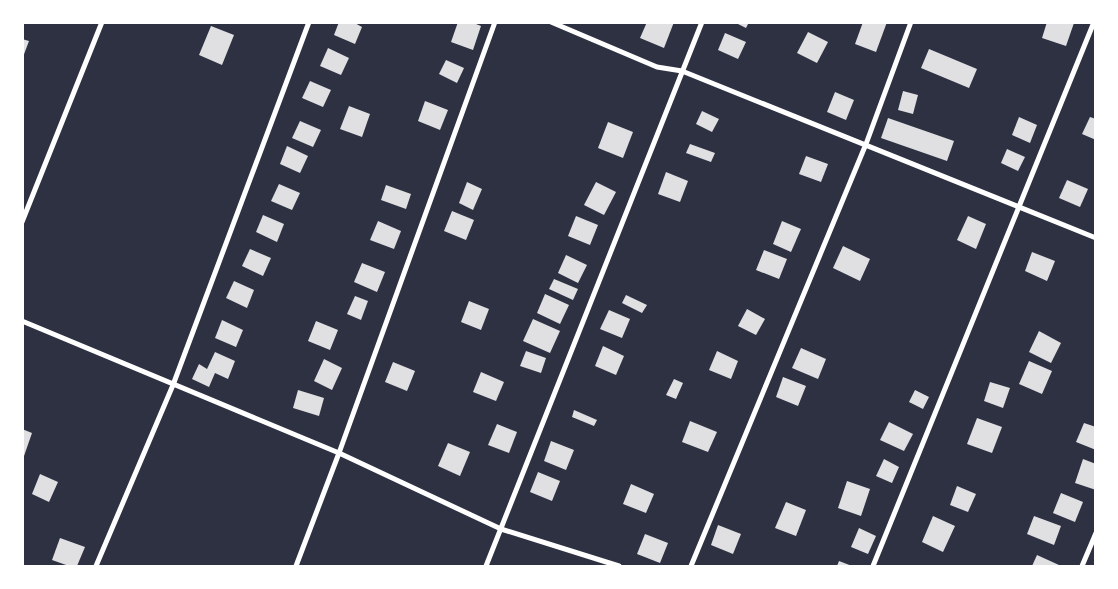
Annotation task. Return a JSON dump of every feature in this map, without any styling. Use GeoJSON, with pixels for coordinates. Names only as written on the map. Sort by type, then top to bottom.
{"type":"FeatureCollection","features":[{"type":"Feature","properties":{"kind":"street"},"geometry":{"type":"LineString","coordinates":[[22,222],[102,22]]}},
{"type":"Feature","properties":{"kind":"street"},"geometry":{"type":"LineString","coordinates":[[96,566],[173,385],[309,22]]}},
{"type":"Feature","properties":{"kind":"street"},"geometry":{"type":"LineString","coordinates":[[296,566],[496,22]]}},
{"type":"Feature","properties":{"kind":"street"},"geometry":{"type":"LineString","coordinates":[[551,22],[657,66],[682,71],[1096,238]]}},
{"type":"Feature","properties":{"kind":"street"},"geometry":{"type":"LineString","coordinates":[[486,566],[702,22]]}},
{"type":"Feature","properties":{"kind":"street"},"geometry":{"type":"LineString","coordinates":[[690,566],[866,144],[911,22]]}},
{"type":"Feature","properties":{"kind":"street"},"geometry":{"type":"LineString","coordinates":[[873,566],[1094,22]]}},
{"type":"Feature","properties":{"kind":"street"},"geometry":{"type":"LineString","coordinates":[[22,321],[339,453],[501,529],[619,566]]}},
{"type":"Feature","properties":{"kind":"street"},"geometry":{"type":"LineString","coordinates":[[1082,566],[1096,532]]}},
{"type":"Feature","properties":{"kind":"building"},"geometry":{"type":"Polygon","coordinates":[[[339,22],[353,22],[362,27],[355,44],[334,35],[339,22]]]}},
{"type":"Feature","properties":{"kind":"building"},"geometry":{"type":"Polygon","coordinates":[[[458,22],[471,22],[481,26],[473,50],[451,42],[458,22]]]}},
{"type":"Feature","properties":{"kind":"building"},"geometry":{"type":"Polygon","coordinates":[[[647,22],[674,22],[664,48],[640,38],[647,22]]]}},
{"type":"Feature","properties":{"kind":"building"},"geometry":{"type":"Polygon","coordinates":[[[734,22],[749,22],[746,28],[734,22]]]}},
{"type":"Feature","properties":{"kind":"building"},"geometry":{"type":"Polygon","coordinates":[[[863,22],[887,22],[876,52],[855,44],[863,22]]]}},
{"type":"Feature","properties":{"kind":"building"},"geometry":{"type":"Polygon","coordinates":[[[1047,22],[1074,23],[1066,46],[1042,38],[1047,22]]]}},
{"type":"Feature","properties":{"kind":"building"},"geometry":{"type":"Polygon","coordinates":[[[211,26],[234,35],[222,65],[199,55],[211,26]]]}},
{"type":"Feature","properties":{"kind":"building"},"geometry":{"type":"Polygon","coordinates":[[[808,32],[828,42],[817,63],[797,53],[808,32]]]}},
{"type":"Feature","properties":{"kind":"building"},"geometry":{"type":"Polygon","coordinates":[[[725,33],[746,42],[738,59],[718,50],[725,33]]]}},
{"type":"Feature","properties":{"kind":"building"},"geometry":{"type":"Polygon","coordinates":[[[22,39],[29,41],[23,57],[22,57],[22,39]]]}},
{"type":"Feature","properties":{"kind":"building"},"geometry":{"type":"Polygon","coordinates":[[[328,48],[349,58],[341,75],[320,66],[328,48]]]}},
{"type":"Feature","properties":{"kind":"building"},"geometry":{"type":"Polygon","coordinates":[[[929,49],[977,69],[969,88],[921,68],[929,49]]]}},
{"type":"Feature","properties":{"kind":"building"},"geometry":{"type":"Polygon","coordinates":[[[446,60],[464,68],[457,83],[439,74],[446,60]]]}},
{"type":"Feature","properties":{"kind":"building"},"geometry":{"type":"Polygon","coordinates":[[[310,81],[331,90],[323,107],[302,98],[310,81]]]}},
{"type":"Feature","properties":{"kind":"building"},"geometry":{"type":"Polygon","coordinates":[[[903,91],[918,95],[913,114],[898,110],[903,91]]]}},
{"type":"Feature","properties":{"kind":"building"},"geometry":{"type":"Polygon","coordinates":[[[835,92],[854,100],[846,120],[827,112],[835,92]]]}},
{"type":"Feature","properties":{"kind":"building"},"geometry":{"type":"Polygon","coordinates":[[[425,101],[448,110],[440,130],[418,121],[425,101]]]}},
{"type":"Feature","properties":{"kind":"building"},"geometry":{"type":"Polygon","coordinates":[[[349,106],[370,114],[362,137],[340,129],[349,106]]]}},
{"type":"Feature","properties":{"kind":"building"},"geometry":{"type":"Polygon","coordinates":[[[702,111],[719,119],[712,132],[696,124],[702,111]]]}},
{"type":"Feature","properties":{"kind":"building"},"geometry":{"type":"Polygon","coordinates":[[[1019,117],[1037,125],[1030,143],[1012,135],[1019,117]]]}},
{"type":"Feature","properties":{"kind":"building"},"geometry":{"type":"Polygon","coordinates":[[[1090,117],[1096,119],[1096,140],[1082,134],[1090,117]]]}},
{"type":"Feature","properties":{"kind":"building"},"geometry":{"type":"Polygon","coordinates":[[[888,118],[954,141],[947,161],[881,138],[888,118]]]}},
{"type":"Feature","properties":{"kind":"building"},"geometry":{"type":"Polygon","coordinates":[[[300,121],[321,130],[313,147],[292,138],[300,121]]]}},
{"type":"Feature","properties":{"kind":"building"},"geometry":{"type":"Polygon","coordinates":[[[608,122],[633,132],[623,158],[598,148],[608,122]]]}},
{"type":"Feature","properties":{"kind":"building"},"geometry":{"type":"Polygon","coordinates":[[[690,144],[715,153],[711,162],[686,153],[690,144]]]}},
{"type":"Feature","properties":{"kind":"building"},"geometry":{"type":"Polygon","coordinates":[[[287,146],[308,156],[300,173],[280,164],[287,146]]]}},
{"type":"Feature","properties":{"kind":"building"},"geometry":{"type":"Polygon","coordinates":[[[1007,149],[1025,157],[1018,171],[1001,163],[1007,149]]]}},
{"type":"Feature","properties":{"kind":"building"},"geometry":{"type":"Polygon","coordinates":[[[806,156],[828,164],[821,182],[799,174],[806,156]]]}},
{"type":"Feature","properties":{"kind":"building"},"geometry":{"type":"Polygon","coordinates":[[[666,172],[688,181],[680,202],[658,194],[666,172]]]}},
{"type":"Feature","properties":{"kind":"building"},"geometry":{"type":"Polygon","coordinates":[[[1067,180],[1088,189],[1080,207],[1059,198],[1067,180]]]}},
{"type":"Feature","properties":{"kind":"building"},"geometry":{"type":"Polygon","coordinates":[[[467,182],[482,189],[473,210],[459,203],[467,182]]]}},
{"type":"Feature","properties":{"kind":"building"},"geometry":{"type":"Polygon","coordinates":[[[596,182],[616,192],[604,215],[584,205],[596,182]]]}},
{"type":"Feature","properties":{"kind":"building"},"geometry":{"type":"Polygon","coordinates":[[[279,184],[300,193],[292,210],[271,201],[279,184]]]}},
{"type":"Feature","properties":{"kind":"building"},"geometry":{"type":"Polygon","coordinates":[[[386,185],[411,194],[406,209],[381,200],[386,185]]]}},
{"type":"Feature","properties":{"kind":"building"},"geometry":{"type":"Polygon","coordinates":[[[452,211],[474,220],[466,240],[444,231],[452,211]]]}},
{"type":"Feature","properties":{"kind":"building"},"geometry":{"type":"Polygon","coordinates":[[[263,215],[284,224],[277,242],[256,232],[263,215]]]}},
{"type":"Feature","properties":{"kind":"building"},"geometry":{"type":"Polygon","coordinates":[[[576,216],[598,225],[590,245],[568,236],[576,216]]]}},
{"type":"Feature","properties":{"kind":"building"},"geometry":{"type":"Polygon","coordinates":[[[968,216],[986,224],[976,249],[957,240],[968,216]]]}},
{"type":"Feature","properties":{"kind":"building"},"geometry":{"type":"Polygon","coordinates":[[[378,221],[401,231],[394,249],[370,240],[378,221]]]}},
{"type":"Feature","properties":{"kind":"building"},"geometry":{"type":"Polygon","coordinates":[[[782,221],[801,229],[791,252],[773,244],[782,221]]]}},
{"type":"Feature","properties":{"kind":"building"},"geometry":{"type":"Polygon","coordinates":[[[843,246],[870,259],[860,281],[833,268],[843,246]]]}},
{"type":"Feature","properties":{"kind":"building"},"geometry":{"type":"Polygon","coordinates":[[[250,249],[271,258],[263,276],[242,266],[250,249]]]}},
{"type":"Feature","properties":{"kind":"building"},"geometry":{"type":"Polygon","coordinates":[[[764,250],[787,259],[779,279],[756,270],[764,250]]]}},
{"type":"Feature","properties":{"kind":"building"},"geometry":{"type":"Polygon","coordinates":[[[1032,252],[1055,261],[1047,281],[1025,271],[1032,252]]]}},
{"type":"Feature","properties":{"kind":"building"},"geometry":{"type":"Polygon","coordinates":[[[566,255],[587,265],[578,283],[558,273],[566,255]]]}},
{"type":"Feature","properties":{"kind":"building"},"geometry":{"type":"Polygon","coordinates":[[[362,263],[385,272],[377,292],[354,282],[362,263]]]}},
{"type":"Feature","properties":{"kind":"building"},"geometry":{"type":"Polygon","coordinates":[[[554,279],[578,289],[573,300],[549,289],[554,279]]]}},
{"type":"Feature","properties":{"kind":"building"},"geometry":{"type":"Polygon","coordinates":[[[234,281],[254,290],[247,308],[226,298],[234,281]]]}},
{"type":"Feature","properties":{"kind":"building"},"geometry":{"type":"Polygon","coordinates":[[[545,294],[569,305],[560,324],[537,313],[545,294]]]}},
{"type":"Feature","properties":{"kind":"building"},"geometry":{"type":"Polygon","coordinates":[[[626,295],[647,305],[642,313],[622,303],[626,295]]]}},
{"type":"Feature","properties":{"kind":"building"},"geometry":{"type":"Polygon","coordinates":[[[355,296],[368,301],[361,320],[347,314],[355,296]]]}},
{"type":"Feature","properties":{"kind":"building"},"geometry":{"type":"Polygon","coordinates":[[[469,301],[489,309],[481,330],[461,322],[469,301]]]}},
{"type":"Feature","properties":{"kind":"building"},"geometry":{"type":"Polygon","coordinates":[[[747,309],[765,319],[756,335],[738,326],[747,309]]]}},
{"type":"Feature","properties":{"kind":"building"},"geometry":{"type":"Polygon","coordinates":[[[609,310],[630,319],[622,338],[600,329],[609,310]]]}},
{"type":"Feature","properties":{"kind":"building"},"geometry":{"type":"Polygon","coordinates":[[[533,319],[560,331],[550,353],[523,341],[533,319]]]}},
{"type":"Feature","properties":{"kind":"building"},"geometry":{"type":"Polygon","coordinates":[[[222,320],[243,330],[236,347],[215,338],[222,320]]]}},
{"type":"Feature","properties":{"kind":"building"},"geometry":{"type":"Polygon","coordinates":[[[316,321],[338,330],[330,350],[308,341],[316,321]]]}},
{"type":"Feature","properties":{"kind":"building"},"geometry":{"type":"Polygon","coordinates":[[[1039,331],[1061,343],[1051,363],[1029,352],[1039,331]]]}},
{"type":"Feature","properties":{"kind":"building"},"geometry":{"type":"Polygon","coordinates":[[[603,346],[624,356],[616,375],[595,366],[603,346]]]}},
{"type":"Feature","properties":{"kind":"building"},"geometry":{"type":"Polygon","coordinates":[[[801,348],[826,359],[818,379],[792,368],[801,348]]]}},
{"type":"Feature","properties":{"kind":"building"},"geometry":{"type":"Polygon","coordinates":[[[526,351],[546,358],[541,373],[520,366],[526,351]]]}},
{"type":"Feature","properties":{"kind":"building"},"geometry":{"type":"Polygon","coordinates":[[[717,351],[738,361],[731,379],[709,370],[717,351]]]}},
{"type":"Feature","properties":{"kind":"building"},"geometry":{"type":"Polygon","coordinates":[[[215,352],[235,361],[228,379],[215,373],[209,387],[192,379],[199,364],[207,369],[215,352]]]}},
{"type":"Feature","properties":{"kind":"building"},"geometry":{"type":"Polygon","coordinates":[[[324,359],[342,368],[332,390],[314,381],[324,359]]]}},
{"type":"Feature","properties":{"kind":"building"},"geometry":{"type":"Polygon","coordinates":[[[1029,361],[1052,371],[1042,394],[1019,384],[1029,361]]]}},
{"type":"Feature","properties":{"kind":"building"},"geometry":{"type":"Polygon","coordinates":[[[393,362],[415,371],[407,391],[385,382],[393,362]]]}},
{"type":"Feature","properties":{"kind":"building"},"geometry":{"type":"Polygon","coordinates":[[[481,372],[504,382],[496,401],[473,392],[481,372]]]}},
{"type":"Feature","properties":{"kind":"building"},"geometry":{"type":"Polygon","coordinates":[[[783,377],[806,386],[798,406],[776,397],[783,377]]]}},
{"type":"Feature","properties":{"kind":"building"},"geometry":{"type":"Polygon","coordinates":[[[674,379],[683,383],[676,399],[666,395],[674,379]]]}},
{"type":"Feature","properties":{"kind":"building"},"geometry":{"type":"Polygon","coordinates":[[[990,382],[1010,388],[1003,408],[984,401],[990,382]]]}},
{"type":"Feature","properties":{"kind":"building"},"geometry":{"type":"Polygon","coordinates":[[[298,390],[324,398],[319,416],[293,408],[298,390]]]}},
{"type":"Feature","properties":{"kind":"building"},"geometry":{"type":"Polygon","coordinates":[[[915,390],[929,397],[923,409],[909,402],[915,390]]]}},
{"type":"Feature","properties":{"kind":"building"},"geometry":{"type":"Polygon","coordinates":[[[574,410],[597,420],[594,426],[572,417],[574,410]]]}},
{"type":"Feature","properties":{"kind":"building"},"geometry":{"type":"Polygon","coordinates":[[[977,418],[1002,427],[992,453],[967,444],[977,418]]]}},
{"type":"Feature","properties":{"kind":"building"},"geometry":{"type":"Polygon","coordinates":[[[690,421],[717,432],[708,452],[682,442],[690,421]]]}},
{"type":"Feature","properties":{"kind":"building"},"geometry":{"type":"Polygon","coordinates":[[[889,422],[913,434],[904,451],[880,440],[889,422]]]}},
{"type":"Feature","properties":{"kind":"building"},"geometry":{"type":"Polygon","coordinates":[[[1084,423],[1096,427],[1096,450],[1076,442],[1084,423]]]}},
{"type":"Feature","properties":{"kind":"building"},"geometry":{"type":"Polygon","coordinates":[[[497,424],[517,432],[509,453],[488,445],[497,424]]]}},
{"type":"Feature","properties":{"kind":"building"},"geometry":{"type":"Polygon","coordinates":[[[22,429],[32,433],[24,456],[22,455],[22,429]]]}},
{"type":"Feature","properties":{"kind":"building"},"geometry":{"type":"Polygon","coordinates":[[[551,441],[574,450],[566,470],[544,461],[551,441]]]}},
{"type":"Feature","properties":{"kind":"building"},"geometry":{"type":"Polygon","coordinates":[[[448,443],[470,452],[460,476],[438,466],[448,443]]]}},
{"type":"Feature","properties":{"kind":"building"},"geometry":{"type":"Polygon","coordinates":[[[884,459],[899,467],[892,483],[876,476],[884,459]]]}},
{"type":"Feature","properties":{"kind":"building"},"geometry":{"type":"Polygon","coordinates":[[[1083,459],[1096,464],[1096,490],[1075,483],[1083,459]]]}},
{"type":"Feature","properties":{"kind":"building"},"geometry":{"type":"Polygon","coordinates":[[[538,472],[560,481],[552,501],[530,492],[538,472]]]}},
{"type":"Feature","properties":{"kind":"building"},"geometry":{"type":"Polygon","coordinates":[[[40,474],[58,482],[49,502],[32,494],[40,474]]]}},
{"type":"Feature","properties":{"kind":"building"},"geometry":{"type":"Polygon","coordinates":[[[847,481],[870,489],[861,516],[838,508],[847,481]]]}},
{"type":"Feature","properties":{"kind":"building"},"geometry":{"type":"Polygon","coordinates":[[[631,484],[654,494],[646,513],[623,504],[631,484]]]}},
{"type":"Feature","properties":{"kind":"building"},"geometry":{"type":"Polygon","coordinates":[[[957,486],[976,494],[968,512],[950,505],[957,486]]]}},
{"type":"Feature","properties":{"kind":"building"},"geometry":{"type":"Polygon","coordinates":[[[1061,493],[1083,502],[1075,522],[1053,513],[1061,493]]]}},
{"type":"Feature","properties":{"kind":"building"},"geometry":{"type":"Polygon","coordinates":[[[786,502],[806,510],[796,536],[775,528],[786,502]]]}},
{"type":"Feature","properties":{"kind":"building"},"geometry":{"type":"Polygon","coordinates":[[[933,516],[955,526],[943,552],[922,542],[933,516]]]}},
{"type":"Feature","properties":{"kind":"building"},"geometry":{"type":"Polygon","coordinates":[[[1034,516],[1061,526],[1054,545],[1027,534],[1034,516]]]}},
{"type":"Feature","properties":{"kind":"building"},"geometry":{"type":"Polygon","coordinates":[[[718,525],[741,534],[733,554],[711,545],[718,525]]]}},
{"type":"Feature","properties":{"kind":"building"},"geometry":{"type":"Polygon","coordinates":[[[859,528],[876,536],[868,554],[851,547],[859,528]]]}},
{"type":"Feature","properties":{"kind":"building"},"geometry":{"type":"Polygon","coordinates":[[[645,534],[668,543],[660,563],[637,554],[645,534]]]}},
{"type":"Feature","properties":{"kind":"building"},"geometry":{"type":"Polygon","coordinates":[[[60,538],[85,547],[77,566],[69,566],[52,560],[60,538]]]}},
{"type":"Feature","properties":{"kind":"building"},"geometry":{"type":"Polygon","coordinates":[[[1037,555],[1059,565],[1032,566],[1037,555]]]}},
{"type":"Feature","properties":{"kind":"building"},"geometry":{"type":"Polygon","coordinates":[[[839,561],[852,566],[837,566],[839,561]]]}}]}
